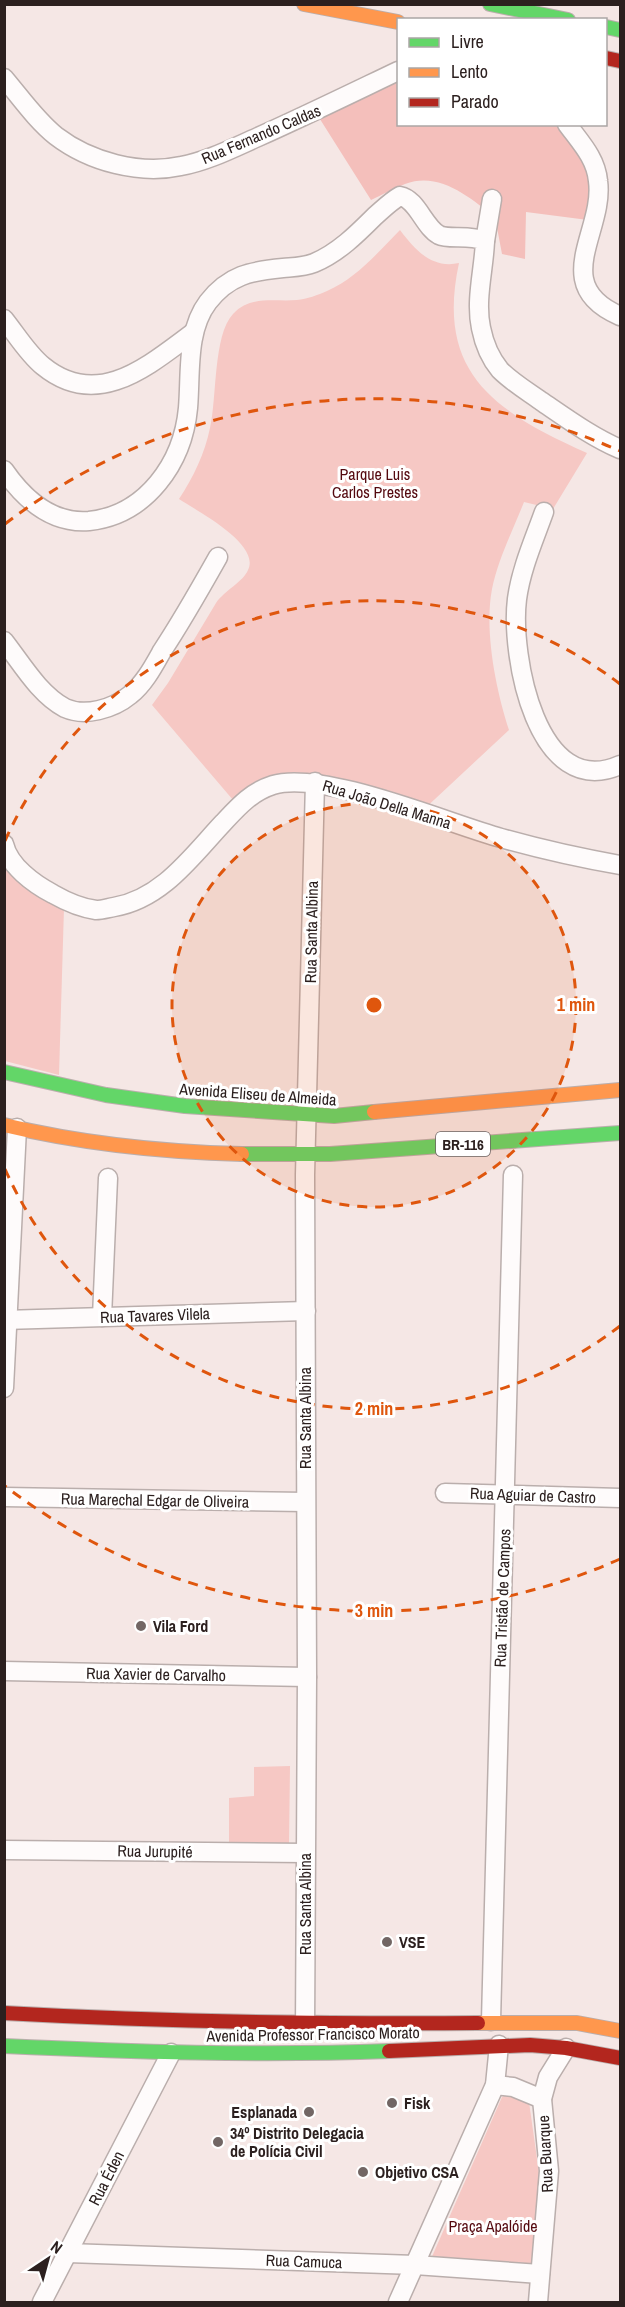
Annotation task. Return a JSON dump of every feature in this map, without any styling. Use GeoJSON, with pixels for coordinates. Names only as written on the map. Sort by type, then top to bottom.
{"type":"FeatureCollection","features":[{"type":"Feature","properties":{"kind":"main road"},"geometry":{"type":"LineString","coordinates":[[304,4],[397,22]]}},
{"type":"Feature","properties":{"kind":"main road"},"geometry":{"type":"LineString","coordinates":[[490,4],[558,18]]}},
{"type":"Feature","properties":{"kind":"main road","name":"Avenida Eliseu de Almeida"},"geometry":{"type":"LineString","coordinates":[[4,1072],[104,1096],[210,1109],[333,1116],[621,1090]]}},
{"type":"Feature","properties":{"kind":"main road","name":"BR-116"},"geometry":{"type":"LineString","coordinates":[[11,1126],[85,1141],[152,1149],[305,1154],[514,1142],[621,1133]]}},
{"type":"Feature","properties":{"kind":"main road","name":"Avenida Professor Francisco Morato"},"geometry":{"type":"LineString","coordinates":[[4,2013],[113,2019],[304,2024],[491,2021],[577,2023],[621,2031]]}},
{"type":"Feature","properties":{"kind":"main road","name":"Avenida Professor Francisco Morato"},"geometry":{"type":"LineString","coordinates":[[4,2046],[171,2053],[306,2054],[499,2045],[566,2048],[621,2058]]}},
{"type":"Feature","properties":{"kind":"street","name":"Rua Fernando Caldas"},"geometry":{"type":"LineString","coordinates":[[4,78],[39,120],[56,136],[93,157],[118,164],[152,169],[180,167],[209,159],[397,72]]}},
{"type":"Feature","properties":{"kind":"street"},"geometry":{"type":"LineString","coordinates":[[569,126],[587,150],[596,169],[599,183],[596,210],[583,256],[583,274],[589,290],[597,301],[621,316]]}},
{"type":"Feature","properties":{"kind":"street"},"geometry":{"type":"LineString","coordinates":[[4,470],[18,490],[35,505],[69,521],[105,519],[124,513],[153,490],[167,470],[180,443],[188,411],[194,332],[206,304],[230,281],[244,273],[299,267],[327,257],[343,246],[400,196],[408,199],[438,234],[450,237],[475,236],[485,240]]}},
{"type":"Feature","properties":{"kind":"street"},"geometry":{"type":"LineString","coordinates":[[492,199],[480,290],[480,316],[484,342],[491,358],[511,380],[568,419],[609,444],[621,448]]}},
{"type":"Feature","properties":{"kind":"street"},"geometry":{"type":"LineString","coordinates":[[4,319],[41,365],[70,381],[90,384],[107,384],[123,380],[194,332]]}},
{"type":"Feature","properties":{"kind":"street"},"geometry":{"type":"LineString","coordinates":[[544,512],[521,575],[517,601],[516,633],[532,712],[549,744],[564,759],[579,769],[595,772],[608,771],[621,765]]}},
{"type":"Feature","properties":{"kind":"street"},"geometry":{"type":"LineString","coordinates":[[4,641],[41,689],[67,709],[82,712],[114,705],[129,695],[146,678],[218,557]]}},
{"type":"Feature","properties":{"kind":"street","name":"Rua João Della Manna"},"geometry":{"type":"LineString","coordinates":[[4,843],[6,852],[28,877],[63,900],[97,910],[124,905],[152,892],[179,872],[244,801],[258,791],[275,784],[315,782],[501,838],[621,865]]}},
{"type":"Feature","properties":{"kind":"street","name":"Rua Santa Albina"},"geometry":{"type":"LineString","coordinates":[[306,2054],[304,2024],[307,1677],[305,1154],[315,782]]}},
{"type":"Feature","properties":{"kind":"street"},"geometry":{"type":"LineString","coordinates":[[4,1388],[11,1126]]}},
{"type":"Feature","properties":{"kind":"street","name":"Rua Tristão de Campos"},"geometry":{"type":"LineString","coordinates":[[491,2021],[513,1175]]}},
{"type":"Feature","properties":{"kind":"street"},"geometry":{"type":"LineString","coordinates":[[102,1317],[108,1178]]}},
{"type":"Feature","properties":{"kind":"street","name":"Rua Tavares Vilela"},"geometry":{"type":"LineString","coordinates":[[6,1320],[306,1311]]}},
{"type":"Feature","properties":{"kind":"street","name":"Rua Aguiar de Castro"},"geometry":{"type":"LineString","coordinates":[[445,1493],[621,1498]]}},
{"type":"Feature","properties":{"kind":"street","name":"Rua Marechal Edgar de Oliveira"},"geometry":{"type":"LineString","coordinates":[[4,1497],[305,1502]]}},
{"type":"Feature","properties":{"kind":"street","name":"Rua Xavier de Carvalho"},"geometry":{"type":"LineString","coordinates":[[4,1671],[307,1677]]}},
{"type":"Feature","properties":{"kind":"street","name":"Rua Jurupité"},"geometry":{"type":"LineString","coordinates":[[4,1850],[305,1854]]}},
{"type":"Feature","properties":{"kind":"street"},"geometry":{"type":"LineString","coordinates":[[398,2302],[495,2085],[499,2045]]}},
{"type":"Feature","properties":{"kind":"street","name":"Rua Buarque"},"geometry":{"type":"LineString","coordinates":[[538,2302],[549,2171],[542,2099],[548,2077],[566,2048]]}},
{"type":"Feature","properties":{"kind":"street","name":"Rua Éden"},"geometry":{"type":"LineString","coordinates":[[42,2302],[171,2053]]}},
{"type":"Feature","properties":{"kind":"street"},"geometry":{"type":"LineString","coordinates":[[495,2085],[513,2087],[542,2099]]}},
{"type":"Feature","properties":{"kind":"street","name":"Rua Camuca"},"geometry":{"type":"LineString","coordinates":[[68,2253],[415,2265],[540,2274]]}},
{"type":"Feature","properties":{"kind":"green space","name":"Parque Luis Carlos Prestes"},"geometry":{"type":"Polygon","coordinates":[[[400,230],[418,251],[432,260],[449,264],[459,263],[454,301],[456,334],[465,361],[480,384],[500,404],[525,422],[587,453],[553,509],[524,502],[495,578],[490,605],[490,642],[496,679],[509,730],[420,813],[275,784],[239,807],[152,705],[168,683],[216,603],[246,574],[250,560],[237,539],[179,499],[198,465],[208,437],[222,337],[233,314],[247,304],[305,299],[338,286],[366,264],[400,230]]]}},
{"type":"Feature","properties":{"kind":"green space"},"geometry":{"type":"Polygon","coordinates":[[[4,858],[64,908],[59,1075],[5,1061],[4,858]]]}},
{"type":"Feature","properties":{"kind":"green space"},"geometry":{"type":"Polygon","coordinates":[[[290,1766],[289,1846],[229,1845],[229,1798],[254,1796],[254,1767],[290,1766]]]}},
{"type":"Feature","properties":{"kind":"green space","name":"Praça Apalóide"},"geometry":{"type":"Polygon","coordinates":[[[516,2089],[528,2095],[541,2187],[532,2272],[427,2268],[502,2097],[516,2089]]]}},
{"type":"Feature","properties":{"kind":"shaded area"},"geometry":{"type":"Polygon","coordinates":[[[397,75],[397,126],[557,126],[577,147],[593,171],[588,220],[526,212],[525,259],[502,254],[495,217],[454,188],[430,181],[418,181],[405,184],[371,200],[318,116],[397,75]]]}},
{"type":"Feature","properties":{"kind":"traffic: fast"},"geometry":{"type":"LineString","coordinates":[[490,4],[558,18]]}},
{"type":"Feature","properties":{"kind":"traffic: fast"},"geometry":{"type":"LineString","coordinates":[[607,27],[620,30]]}},
{"type":"Feature","properties":{"kind":"traffic: fast"},"geometry":{"type":"LineString","coordinates":[[4,1072],[106,1095],[185,1106],[334,1116],[374,1112]]}},
{"type":"Feature","properties":{"kind":"traffic: fast"},"geometry":{"type":"LineString","coordinates":[[242,1154],[330,1154],[620,1133]]}},
{"type":"Feature","properties":{"kind":"traffic: fast"},"geometry":{"type":"LineString","coordinates":[[4,2046],[196,2053],[389,2051]]}},
{"type":"Feature","properties":{"kind":"traffic: slow"},"geometry":{"type":"LineString","coordinates":[[304,4],[397,22]]}},
{"type":"Feature","properties":{"kind":"traffic: slow"},"geometry":{"type":"LineString","coordinates":[[374,1112],[620,1090]]}},
{"type":"Feature","properties":{"kind":"traffic: slow"},"geometry":{"type":"LineString","coordinates":[[4,1125],[122,1146],[242,1154]]}},
{"type":"Feature","properties":{"kind":"traffic: slow"},"geometry":{"type":"LineString","coordinates":[[478,2023],[577,2023],[620,2031]]}},
{"type":"Feature","properties":{"kind":"traffic: jam"},"geometry":{"type":"LineString","coordinates":[[607,58],[620,61]]}},
{"type":"Feature","properties":{"kind":"traffic: jam"},"geometry":{"type":"LineString","coordinates":[[4,2013],[241,2022],[478,2023]]}},
{"type":"Feature","properties":{"kind":"traffic: jam"},"geometry":{"type":"LineString","coordinates":[[389,2051],[530,2045],[566,2048],[620,2058]]}},
{"type":"Feature","properties":{"kind":"place","name":"Vila Ford"},"geometry":{"type":"Point","coordinates":[141,1626]}},
{"type":"Feature","properties":{"kind":"place","name":"VSE"},"geometry":{"type":"Point","coordinates":[387,1942]}},
{"type":"Feature","properties":{"kind":"place","name":"Fisk"},"geometry":{"type":"Point","coordinates":[392,2103]}},
{"type":"Feature","properties":{"kind":"place","name":"Esplanada"},"geometry":{"type":"Point","coordinates":[309,2112]}},
{"type":"Feature","properties":{"kind":"place","name":"34º Distrito Delegacia de Polícia Civil"},"geometry":{"type":"Point","coordinates":[218,2142]}},
{"type":"Feature","properties":{"kind":"place","name":"Objetivo CSA"},"geometry":{"type":"Point","coordinates":[363,2172]}}]}
